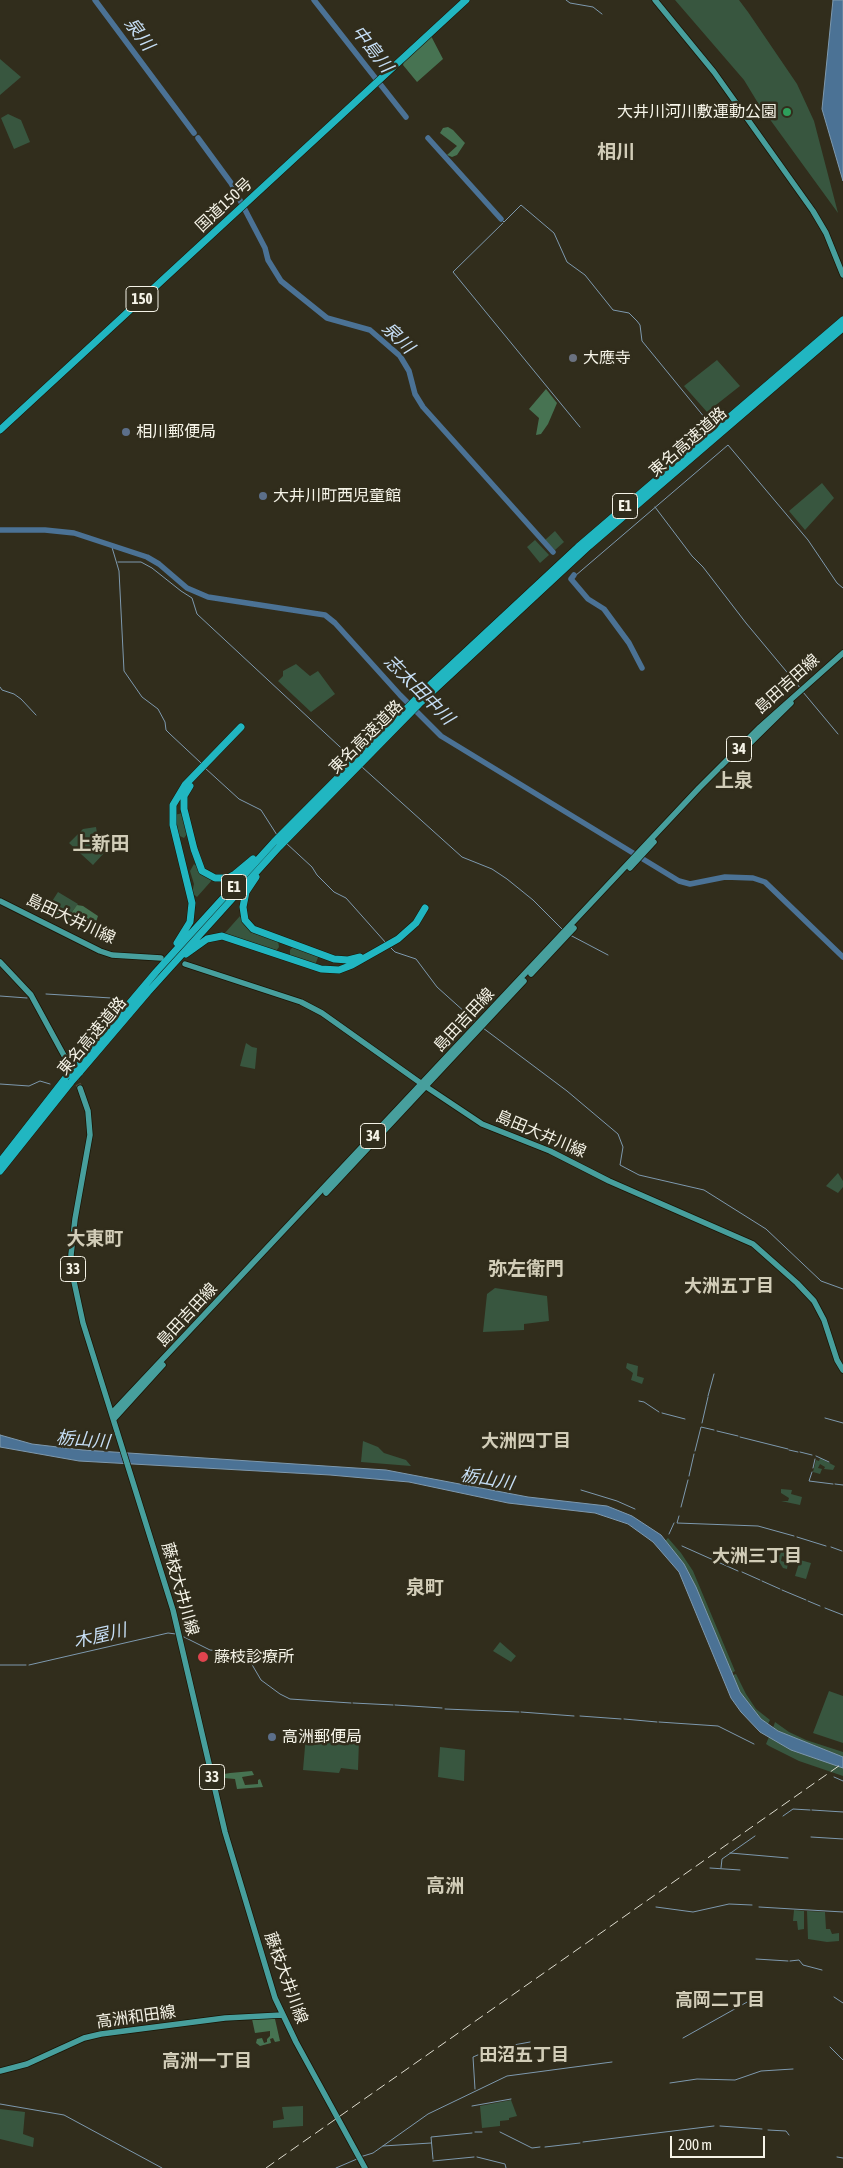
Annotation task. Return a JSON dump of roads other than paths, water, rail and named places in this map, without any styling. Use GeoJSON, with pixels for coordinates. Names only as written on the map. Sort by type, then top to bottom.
{"type":"FeatureCollection","features":[{"type":"Feature","properties":{"kind":"highway","name":"国道150号"},"geometry":{"type":"LineString","coordinates":[[0,430],[466,0]]}},
{"type":"Feature","properties":{"kind":"highway","name":"東名高速道路"},"geometry":{"type":"LineString","coordinates":[[0,1171],[40,1115],[156,972],[276,845],[472,644],[578,547],[843,320]]}},
{"type":"Feature","properties":{"kind":"highway","name":"東名高速道路"},"geometry":{"type":"LineString","coordinates":[[416,702],[589,546],[843,328]]}},
{"type":"Feature","properties":{"kind":"highway"},"geometry":{"type":"LineString","coordinates":[[156,972],[184,932],[192,913],[192,898],[172,820],[173,805],[185,785],[241,727],[188,788],[184,796],[184,814],[198,864],[205,873],[215,878],[224,878],[240,871],[276,845]]}},
{"type":"Feature","properties":{"kind":"highway","name":"東名高速道路"},"geometry":{"type":"LineString","coordinates":[[76,1071],[148,992],[276,845]]}},
{"type":"Feature","properties":{"kind":"highway"},"geometry":{"type":"LineString","coordinates":[[148,992],[178,960],[207,938],[217,936],[232,938],[321,969],[334,971],[343,969],[403,936],[416,923],[425,908],[398,936],[352,959],[334,959],[261,933],[250,926],[245,920],[243,902],[249,888],[276,845]]}},
{"type":"Feature","properties":{"kind":"highway","name":"東名高速道路"},"geometry":{"type":"LineString","coordinates":[[0,1162],[33,1124]]}},
{"type":"Feature","properties":{"kind":"main road"},"geometry":{"type":"LineString","coordinates":[[655,0],[714,72],[813,211],[826,233],[843,275]]}},
{"type":"Feature","properties":{"kind":"main road","name":"島田吉田線"},"geometry":{"type":"LineString","coordinates":[[113,1416],[760,727],[843,652]]}},
{"type":"Feature","properties":{"kind":"main road","name":"島田吉田線"},"geometry":{"type":"LineString","coordinates":[[642,852],[802,692],[843,657]]}},
{"type":"Feature","properties":{"kind":"main road","name":"島田大井川線"},"geometry":{"type":"LineString","coordinates":[[0,901],[100,952],[112,955],[161,958]]}},
{"type":"Feature","properties":{"kind":"main road"},"geometry":{"type":"LineString","coordinates":[[0,962],[32,995],[67,1061]]}},
{"type":"Feature","properties":{"kind":"main road","name":"島田大井川線"},"geometry":{"type":"LineString","coordinates":[[185,964],[301,1002],[322,1013],[424,1085],[490,1128],[550,1151],[616,1184],[753,1244],[797,1283],[814,1301],[824,1320],[837,1360],[843,1370]]}},
{"type":"Feature","properties":{"kind":"main road","name":"藤枝大井川線"},"geometry":{"type":"LineString","coordinates":[[80,1088],[88,1111],[90,1135],[72,1240],[73,1277],[84,1323],[173,1610],[231,1855],[282,2015],[365,2168]]}},
{"type":"Feature","properties":{"kind":"main road","name":"高洲和田線"},"geometry":{"type":"LineString","coordinates":[[0,2071],[27,2064],[84,2038],[101,2034],[234,2017],[282,2015]]}},
{"type":"Feature","properties":{"kind":"water"},"geometry":{"type":"Polygon","coordinates":[[[833,0],[843,0],[843,181],[822,109],[833,0]]]}},
{"type":"Feature","properties":{"kind":"water"},"geometry":{"type":"Polygon","coordinates":[[[0,1435],[32,1444],[83,1450],[386,1470],[528,1497],[607,1506],[632,1516],[661,1535],[684,1564],[696,1587],[740,1692],[761,1719],[778,1731],[843,1757],[843,1768],[791,1750],[760,1732],[741,1712],[731,1698],[679,1572],[653,1542],[628,1524],[595,1513],[508,1503],[409,1482],[330,1475],[79,1461],[0,1447],[0,1435]]]}},
{"type":"Feature","properties":{"kind":"waterway","name":"泉川"},"geometry":{"type":"LineString","coordinates":[[95,0],[194,133]]}},
{"type":"Feature","properties":{"kind":"waterway","name":"中島川"},"geometry":{"type":"LineString","coordinates":[[314,0],[406,117]]}},
{"type":"Feature","properties":{"kind":"waterway"},"geometry":{"type":"LineString","coordinates":[[566,0],[570,3],[593,7],[602,14]]}},
{"type":"Feature","properties":{"kind":"waterway","name":"泉川"},"geometry":{"type":"LineString","coordinates":[[198,138],[231,183],[265,248],[268,260],[281,281],[327,318],[370,330],[400,356],[409,371],[415,394],[423,407],[553,552]]}},
{"type":"Feature","properties":{"kind":"waterway","name":"中島川"},"geometry":{"type":"LineString","coordinates":[[428,138],[501,219]]}},
{"type":"Feature","properties":{"kind":"waterway"},"geometry":{"type":"LineString","coordinates":[[501,219],[504,222],[521,205],[554,233],[567,262],[585,275],[613,310],[629,313],[637,321],[640,325],[642,341],[705,418]]}},
{"type":"Feature","properties":{"kind":"waterway"},"geometry":{"type":"LineString","coordinates":[[503,223],[453,272],[580,427]]}},
{"type":"Feature","properties":{"kind":"waterway"},"geometry":{"type":"LineString","coordinates":[[575,576],[728,445],[808,540],[837,583],[843,588]]}},
{"type":"Feature","properties":{"kind":"waterway"},"geometry":{"type":"LineString","coordinates":[[655,507],[692,556],[703,567],[746,623],[801,689]]}},
{"type":"Feature","properties":{"kind":"waterway","name":"志太田中川"},"geometry":{"type":"LineString","coordinates":[[0,530],[45,530],[74,533],[147,557],[159,564],[187,588],[208,597],[325,615],[335,623],[400,695],[441,736],[679,881],[690,884],[725,877],[753,878],[765,882],[843,957]]}},
{"type":"Feature","properties":{"kind":"waterway"},"geometry":{"type":"LineString","coordinates":[[111,544],[119,571],[124,671],[142,697],[158,709],[165,722],[166,730],[201,763]]}},
{"type":"Feature","properties":{"kind":"waterway"},"geometry":{"type":"LineString","coordinates":[[118,562],[141,562],[192,598],[197,614],[353,759]]}},
{"type":"Feature","properties":{"kind":"waterway","name":"泉川"},"geometry":{"type":"LineString","coordinates":[[574,575],[571,579],[588,599],[604,609],[629,643],[642,668]]}},
{"type":"Feature","properties":{"kind":"waterway"},"geometry":{"type":"LineString","coordinates":[[0,687],[2,690],[14,694],[21,699],[36,715]]}},
{"type":"Feature","properties":{"kind":"waterway"},"geometry":{"type":"LineString","coordinates":[[803,692],[838,734]]}},
{"type":"Feature","properties":{"kind":"waterway"},"geometry":{"type":"LineString","coordinates":[[362,767],[462,857],[492,869],[507,879],[533,900],[563,930]]}},
{"type":"Feature","properties":{"kind":"waterway"},"geometry":{"type":"LineString","coordinates":[[205,768],[239,799],[261,810],[277,835]]}},
{"type":"Feature","properties":{"kind":"waterway"},"geometry":{"type":"LineString","coordinates":[[286,843],[312,867],[317,875],[334,892],[346,898],[386,943]]}},
{"type":"Feature","properties":{"kind":"waterway"},"geometry":{"type":"LineString","coordinates":[[570,935],[608,955]]}},
{"type":"Feature","properties":{"kind":"waterway"},"geometry":{"type":"LineString","coordinates":[[391,948],[395,952],[416,959],[437,987],[476,1022]]}},
{"type":"Feature","properties":{"kind":"waterway"},"geometry":{"type":"LineString","coordinates":[[46,994],[111,998]]}},
{"type":"Feature","properties":{"kind":"waterway"},"geometry":{"type":"LineString","coordinates":[[0,996],[27,998]]}},
{"type":"Feature","properties":{"kind":"waterway"},"geometry":{"type":"LineString","coordinates":[[483,1028],[567,1091],[618,1134],[623,1147],[620,1165],[639,1175],[704,1190],[766,1229],[821,1281],[843,1289]]}},
{"type":"Feature","properties":{"kind":"waterway"},"geometry":{"type":"LineString","coordinates":[[0,1084],[29,1086],[40,1081],[50,1084]]}},
{"type":"Feature","properties":{"kind":"waterway"},"geometry":{"type":"LineString","coordinates":[[708,1396],[714,1374]]}},
{"type":"Feature","properties":{"kind":"waterway"},"geometry":{"type":"LineString","coordinates":[[702,1423],[708,1397]]}},
{"type":"Feature","properties":{"kind":"waterway"},"geometry":{"type":"LineString","coordinates":[[639,1401],[644,1402],[659,1412]]}},
{"type":"Feature","properties":{"kind":"waterway"},"geometry":{"type":"LineString","coordinates":[[662,1413],[685,1419]]}},
{"type":"Feature","properties":{"kind":"waterway"},"geometry":{"type":"LineString","coordinates":[[825,1418],[843,1423]]}},
{"type":"Feature","properties":{"kind":"waterway"},"geometry":{"type":"LineString","coordinates":[[695,1451],[701,1427],[714,1430]]}},
{"type":"Feature","properties":{"kind":"waterway"},"geometry":{"type":"LineString","coordinates":[[717,1431],[738,1436]]}},
{"type":"Feature","properties":{"kind":"waterway"},"geometry":{"type":"LineString","coordinates":[[740,1437],[788,1449]]}},
{"type":"Feature","properties":{"kind":"waterway"},"geometry":{"type":"LineString","coordinates":[[789,1450],[798,1452]]}},
{"type":"Feature","properties":{"kind":"waterway"},"geometry":{"type":"LineString","coordinates":[[800,1452],[812,1455]]}},
{"type":"Feature","properties":{"kind":"waterway"},"geometry":{"type":"LineString","coordinates":[[689,1476],[694,1454]]}},
{"type":"Feature","properties":{"kind":"waterway"},"geometry":{"type":"LineString","coordinates":[[816,1456],[829,1462]]}},
{"type":"Feature","properties":{"kind":"waterway"},"geometry":{"type":"LineString","coordinates":[[813,1468],[815,1459]]}},
{"type":"Feature","properties":{"kind":"waterway"},"geometry":{"type":"LineString","coordinates":[[812,1472],[809,1481],[833,1484]]}},
{"type":"Feature","properties":{"kind":"waterway"},"geometry":{"type":"LineString","coordinates":[[681,1507],[688,1480]]}},
{"type":"Feature","properties":{"kind":"waterway"},"geometry":{"type":"LineString","coordinates":[[835,1484],[843,1485]]}},
{"type":"Feature","properties":{"kind":"waterway"},"geometry":{"type":"LineString","coordinates":[[581,1490],[617,1501],[635,1509]]}},
{"type":"Feature","properties":{"kind":"waterway"},"geometry":{"type":"LineString","coordinates":[[679,1516],[677,1523],[758,1526],[794,1536]]}},
{"type":"Feature","properties":{"kind":"waterway"},"geometry":{"type":"LineString","coordinates":[[669,1534],[674,1523]]}},
{"type":"Feature","properties":{"kind":"waterway"},"geometry":{"type":"LineString","coordinates":[[797,1537],[826,1546]]}},
{"type":"Feature","properties":{"kind":"waterway"},"geometry":{"type":"LineString","coordinates":[[682,1546],[738,1571]]}},
{"type":"Feature","properties":{"kind":"waterway"},"geometry":{"type":"LineString","coordinates":[[831,1547],[842,1551]]}},
{"type":"Feature","properties":{"kind":"waterway"},"geometry":{"type":"LineString","coordinates":[[742,1572],[760,1580]]}},
{"type":"Feature","properties":{"kind":"waterway"},"geometry":{"type":"LineString","coordinates":[[762,1581],[780,1589]]}},
{"type":"Feature","properties":{"kind":"waterway"},"geometry":{"type":"LineString","coordinates":[[782,1590],[806,1600]]}},
{"type":"Feature","properties":{"kind":"waterway"},"geometry":{"type":"LineString","coordinates":[[808,1601],[820,1606]]}},
{"type":"Feature","properties":{"kind":"waterway"},"geometry":{"type":"LineString","coordinates":[[825,1608],[843,1615]]}},
{"type":"Feature","properties":{"kind":"waterway","name":"木屋川"},"geometry":{"type":"LineString","coordinates":[[29,1665],[168,1633],[176,1634]]}},
{"type":"Feature","properties":{"kind":"waterway","name":"木屋川"},"geometry":{"type":"LineString","coordinates":[[184,1637],[210,1650],[241,1653],[247,1656],[261,1680],[290,1699],[351,1703]]}},
{"type":"Feature","properties":{"kind":"waterway","name":"木屋川"},"geometry":{"type":"LineString","coordinates":[[0,1665],[26,1665]]}},
{"type":"Feature","properties":{"kind":"waterway","name":"木屋川"},"geometry":{"type":"LineString","coordinates":[[353,1703],[393,1705]]}},
{"type":"Feature","properties":{"kind":"waterway","name":"木屋川"},"geometry":{"type":"LineString","coordinates":[[395,1705],[442,1708]]}},
{"type":"Feature","properties":{"kind":"waterway","name":"木屋川"},"geometry":{"type":"LineString","coordinates":[[445,1709],[519,1712]]}},
{"type":"Feature","properties":{"kind":"waterway","name":"木屋川"},"geometry":{"type":"LineString","coordinates":[[521,1712],[574,1716]]}},
{"type":"Feature","properties":{"kind":"waterway","name":"木屋川"},"geometry":{"type":"LineString","coordinates":[[580,1716],[621,1719]]}},
{"type":"Feature","properties":{"kind":"waterway","name":"木屋川"},"geometry":{"type":"LineString","coordinates":[[624,1719],[657,1722]]}},
{"type":"Feature","properties":{"kind":"waterway","name":"木屋川"},"geometry":{"type":"LineString","coordinates":[[659,1722],[718,1726],[754,1744]]}},
{"type":"Feature","properties":{"kind":"waterway"},"geometry":{"type":"LineString","coordinates":[[834,1777],[843,1781]]}},
{"type":"Feature","properties":{"kind":"waterway"},"geometry":{"type":"LineString","coordinates":[[783,1816],[793,1809],[810,1810]]}},
{"type":"Feature","properties":{"kind":"waterway"},"geometry":{"type":"LineString","coordinates":[[812,1810],[843,1812]]}},
{"type":"Feature","properties":{"kind":"waterway"},"geometry":{"type":"LineString","coordinates":[[721,1868],[722,1859],[755,1836]]}},
{"type":"Feature","properties":{"kind":"waterway"},"geometry":{"type":"LineString","coordinates":[[811,1837],[843,1839]]}},
{"type":"Feature","properties":{"kind":"waterway"},"geometry":{"type":"LineString","coordinates":[[730,1853],[788,1858]]}},
{"type":"Feature","properties":{"kind":"waterway"},"geometry":{"type":"LineString","coordinates":[[710,1868],[740,1870]]}},
{"type":"Feature","properties":{"kind":"waterway"},"geometry":{"type":"LineString","coordinates":[[656,1907],[693,1912],[729,1904],[752,1905]]}},
{"type":"Feature","properties":{"kind":"waterway"},"geometry":{"type":"LineString","coordinates":[[759,1907],[843,1912]]}},
{"type":"Feature","properties":{"kind":"waterway"},"geometry":{"type":"LineString","coordinates":[[756,1959],[788,1961]]}},
{"type":"Feature","properties":{"kind":"waterway"},"geometry":{"type":"LineString","coordinates":[[790,1961],[799,1960],[803,1965],[822,1970]]}},
{"type":"Feature","properties":{"kind":"waterway"},"geometry":{"type":"LineString","coordinates":[[834,1997],[843,2003]]}},
{"type":"Feature","properties":{"kind":"waterway"},"geometry":{"type":"LineString","coordinates":[[683,2038],[749,2001]]}},
{"type":"Feature","properties":{"kind":"waterway"},"geometry":{"type":"LineString","coordinates":[[475,2089],[473,2057],[492,2049],[530,2042]]}},
{"type":"Feature","properties":{"kind":"waterway"},"geometry":{"type":"LineString","coordinates":[[830,2047],[843,2060]]}},
{"type":"Feature","properties":{"kind":"waterway"},"geometry":{"type":"LineString","coordinates":[[360,2157],[373,2153],[428,2114],[507,2076],[612,2062]]}},
{"type":"Feature","properties":{"kind":"waterway"},"geometry":{"type":"LineString","coordinates":[[670,2083],[697,2079],[735,2080],[761,2071],[793,2069]]}},
{"type":"Feature","properties":{"kind":"waterway"},"geometry":{"type":"LineString","coordinates":[[472,2106],[511,2099]]}},
{"type":"Feature","properties":{"kind":"waterway"},"geometry":{"type":"LineString","coordinates":[[0,2104],[64,2115],[162,2168]]}},
{"type":"Feature","properties":{"kind":"waterway"},"geometry":{"type":"LineString","coordinates":[[583,2142],[714,2126]]}},
{"type":"Feature","properties":{"kind":"waterway"},"geometry":{"type":"LineString","coordinates":[[720,2126],[762,2129]]}},
{"type":"Feature","properties":{"kind":"waterway"},"geometry":{"type":"LineString","coordinates":[[768,2130],[786,2131],[789,2135]]}},
{"type":"Feature","properties":{"kind":"waterway"},"geometry":{"type":"LineString","coordinates":[[475,2132],[482,2132]]}},
{"type":"Feature","properties":{"kind":"waterway"},"geometry":{"type":"LineString","coordinates":[[500,2132],[532,2148],[540,2147]]}},
{"type":"Feature","properties":{"kind":"waterway"},"geometry":{"type":"LineString","coordinates":[[433,2159],[431,2137],[472,2133]]}},
{"type":"Feature","properties":{"kind":"waterway"},"geometry":{"type":"LineString","coordinates":[[383,2146],[431,2143]]}},
{"type":"Feature","properties":{"kind":"waterway"},"geometry":{"type":"LineString","coordinates":[[545,2147],[580,2143]]}},
{"type":"Feature","properties":{"kind":"waterway"},"geometry":{"type":"LineString","coordinates":[[433,2161],[474,2157]]}},
{"type":"Feature","properties":{"kind":"waterway"},"geometry":{"type":"LineString","coordinates":[[477,2157],[505,2164],[506,2168]]}},
{"type":"Feature","properties":{"kind":"waterway"},"geometry":{"type":"LineString","coordinates":[[837,2157],[843,2158]]}},
{"type":"Feature","properties":{"kind":"waterway"},"geometry":{"type":"LineString","coordinates":[[336,2168],[357,2159]]}},
{"type":"Feature","properties":{"kind":"tunnel"},"geometry":{"type":"LineString","coordinates":[[67,1061],[80,1088]]}},
{"type":"Feature","properties":{"kind":"railway"},"geometry":{"type":"LineString","coordinates":[[266,2168],[843,1763]]}},
{"type":"Feature","properties":{"kind":"place","name":"大井川河川敷運動公園"},"geometry":{"type":"Point","coordinates":[787,112]}},
{"type":"Feature","properties":{"kind":"place","name":"大應寺"},"geometry":{"type":"Point","coordinates":[573,358]}},
{"type":"Feature","properties":{"kind":"place","name":"相川郵便局"},"geometry":{"type":"Point","coordinates":[126,432]}},
{"type":"Feature","properties":{"kind":"place","name":"大井川町西児童館"},"geometry":{"type":"Point","coordinates":[263,496]}},
{"type":"Feature","properties":{"kind":"place","name":"藤枝診療所"},"geometry":{"type":"Point","coordinates":[203,1657]}},
{"type":"Feature","properties":{"kind":"place","name":"高洲郵便局"},"geometry":{"type":"Point","coordinates":[272,1737]}},
{"type":"Feature","properties":{"kind":"district","name":"相川"},"geometry":{"type":"Point","coordinates":[616,152]}},
{"type":"Feature","properties":{"kind":"district","name":"上泉"},"geometry":{"type":"Point","coordinates":[734,781]}},
{"type":"Feature","properties":{"kind":"district","name":"上新田"},"geometry":{"type":"Point","coordinates":[101,844]}},
{"type":"Feature","properties":{"kind":"district","name":"大東町"},"geometry":{"type":"Point","coordinates":[95,1239]}},
{"type":"Feature","properties":{"kind":"district","name":"弥左衛門"},"geometry":{"type":"Point","coordinates":[526,1269]}},
{"type":"Feature","properties":{"kind":"district","name":"大洲五丁目"},"geometry":{"type":"Point","coordinates":[729,1286]}},
{"type":"Feature","properties":{"kind":"district","name":"大洲四丁目"},"geometry":{"type":"Point","coordinates":[526,1441]}},
{"type":"Feature","properties":{"kind":"district","name":"大洲三丁目"},"geometry":{"type":"Point","coordinates":[757,1556]}},
{"type":"Feature","properties":{"kind":"district","name":"泉町"},"geometry":{"type":"Point","coordinates":[425,1588]}},
{"type":"Feature","properties":{"kind":"district","name":"高洲"},"geometry":{"type":"Point","coordinates":[445,1886]}},
{"type":"Feature","properties":{"kind":"district","name":"高岡二丁目"},"geometry":{"type":"Point","coordinates":[720,2000]}},
{"type":"Feature","properties":{"kind":"district","name":"田沼五丁目"},"geometry":{"type":"Point","coordinates":[524,2055]}},
{"type":"Feature","properties":{"kind":"district","name":"高洲一丁目"},"geometry":{"type":"Point","coordinates":[207,2061]}},
{"type":"Feature","properties":{"kind":"water label","name":"栃山川"},"geometry":{"type":"Point","coordinates":[83,1440]}},
{"type":"Feature","properties":{"kind":"water label","name":"栃山川"},"geometry":{"type":"Point","coordinates":[487,1479]}}]}
